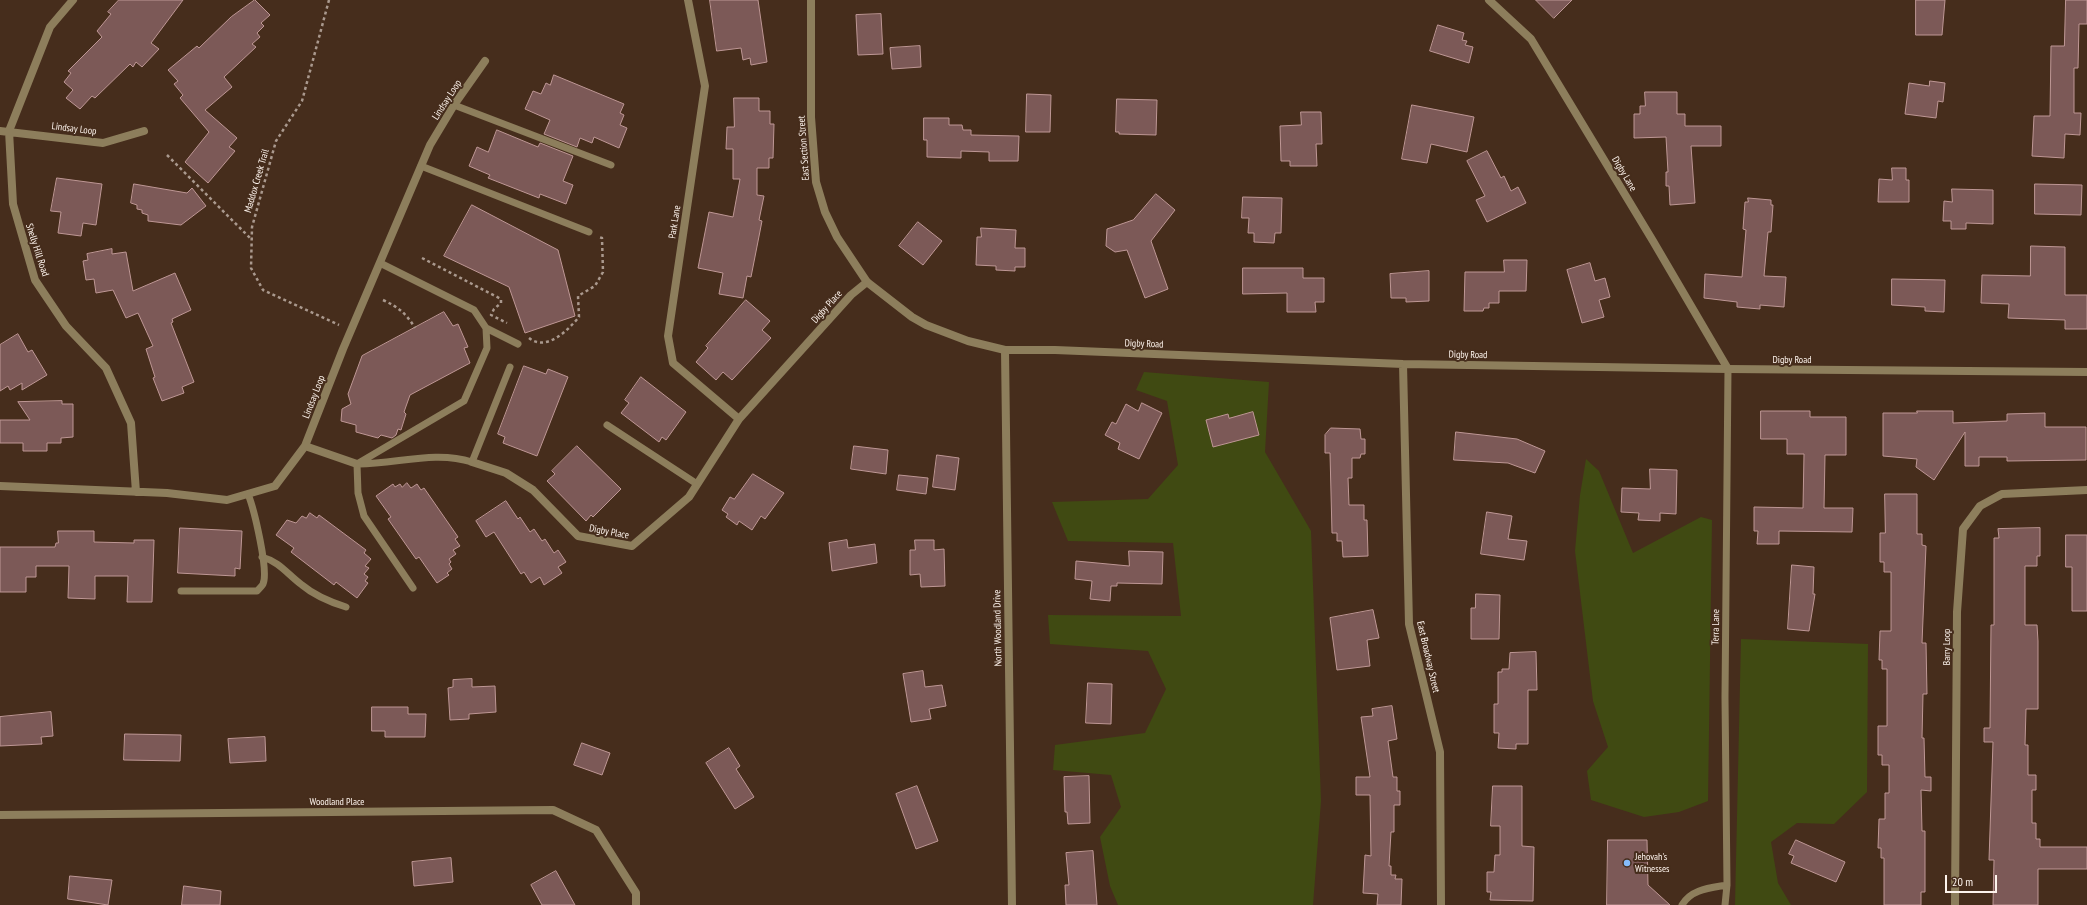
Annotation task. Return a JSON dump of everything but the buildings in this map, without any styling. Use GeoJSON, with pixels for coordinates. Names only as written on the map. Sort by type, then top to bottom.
{"type":"FeatureCollection","features":[{"type":"Feature","properties":{"kind":"street","name":"Shelly Hill Road"},"geometry":{"type":"LineString","coordinates":[[73,0],[50,27],[9,132],[13,204],[35,280],[66,326],[106,368],[132,424],[136,492]]}},
{"type":"Feature","properties":{"kind":"street","name":"Park Lane"},"geometry":{"type":"LineString","coordinates":[[688,0],[705,86],[668,336],[673,363],[739,419]]}},
{"type":"Feature","properties":{"kind":"street","name":"East Section Street"},"geometry":{"type":"LineString","coordinates":[[811,0],[811,117],[816,182],[825,212],[838,237],[867,282]]}},
{"type":"Feature","properties":{"kind":"street","name":"Digby Lane"},"geometry":{"type":"LineString","coordinates":[[1488,0],[1531,39],[1653,240],[1728,370]]}},
{"type":"Feature","properties":{"kind":"street","name":"Lindsay Loop"},"geometry":{"type":"LineString","coordinates":[[0,486],[167,493],[227,500],[275,486],[305,446],[343,349],[430,145],[454,105],[485,61]]}},
{"type":"Feature","properties":{"kind":"street","name":"Lindsay Loop"},"geometry":{"type":"LineString","coordinates":[[0,131],[103,143],[144,131]]}},
{"type":"Feature","properties":{"kind":"street","name":"Digby Place"},"geometry":{"type":"LineString","coordinates":[[472,462],[506,472],[533,490],[578,536],[632,546],[689,497],[739,419],[850,295],[867,282]]}},
{"type":"Feature","properties":{"kind":"street","name":"Digby Road"},"geometry":{"type":"LineString","coordinates":[[867,282],[912,317],[926,325],[968,341],[1005,350],[1062,350],[1403,364],[1728,370],[2087,372]]}},
{"type":"Feature","properties":{"kind":"street","name":"North Woodland Drive"},"geometry":{"type":"LineString","coordinates":[[1005,350],[1012,905]]}},
{"type":"Feature","properties":{"kind":"street","name":"East Broadway Street"},"geometry":{"type":"LineString","coordinates":[[1403,364],[1409,624],[1440,752],[1441,905]]}},
{"type":"Feature","properties":{"kind":"street","name":"Digby Place"},"geometry":{"type":"LineString","coordinates":[[305,446],[357,464]]}},
{"type":"Feature","properties":{"kind":"street","name":"Barry Loop"},"geometry":{"type":"LineString","coordinates":[[1955,905],[1957,612],[1963,529],[1980,506],[2002,494],[2087,490]]}},
{"type":"Feature","properties":{"kind":"street","name":"Woodland Place"},"geometry":{"type":"LineString","coordinates":[[0,814],[553,810],[596,830],[636,893],[636,905]]}},
{"type":"Feature","properties":{"kind":"lane"},"geometry":{"type":"LineString","coordinates":[[454,105],[611,165]]}},
{"type":"Feature","properties":{"kind":"lane"},"geometry":{"type":"LineString","coordinates":[[421,166],[589,232]]}},
{"type":"Feature","properties":{"kind":"lane"},"geometry":{"type":"LineString","coordinates":[[380,263],[474,310],[486,328],[518,344]]}},
{"type":"Feature","properties":{"kind":"lane"},"geometry":{"type":"LineString","coordinates":[[413,588],[364,516],[358,493],[357,464],[464,401],[487,348],[486,328]]}},
{"type":"Feature","properties":{"kind":"lane"},"geometry":{"type":"LineString","coordinates":[[472,462],[510,367]]}},
{"type":"Feature","properties":{"kind":"lane","name":"Terra Lane"},"geometry":{"type":"LineString","coordinates":[[1725,905],[1727,886],[1725,689],[1728,370]]}},
{"type":"Feature","properties":{"kind":"lane"},"geometry":{"type":"LineString","coordinates":[[607,425],[697,484]]}},
{"type":"Feature","properties":{"kind":"lane","name":"Digby Place"},"geometry":{"type":"LineString","coordinates":[[357,464],[382,464],[424,457],[456,457],[472,462]]}},
{"type":"Feature","properties":{"kind":"lane"},"geometry":{"type":"LineString","coordinates":[[181,591],[257,591],[263,584],[264,572],[256,517],[248,494]]}},
{"type":"Feature","properties":{"kind":"lane"},"geometry":{"type":"LineString","coordinates":[[262,557],[274,561],[302,586],[330,602],[346,607]]}},
{"type":"Feature","properties":{"kind":"lane"},"geometry":{"type":"LineString","coordinates":[[1682,905],[1685,898],[1700,890],[1727,886]]}},
{"type":"Feature","properties":{"kind":"path","name":"Maddox Creek Trail"},"geometry":{"type":"LineString","coordinates":[[329,0],[302,101],[276,142],[252,227],[251,268],[263,290],[339,325]]}},
{"type":"Feature","properties":{"kind":"path"},"geometry":{"type":"LineString","coordinates":[[167,154],[251,240]]}},
{"type":"Feature","properties":{"kind":"path"},"geometry":{"type":"LineString","coordinates":[[525,335],[531,340],[540,343],[549,342],[568,330],[579,317],[578,296],[596,286],[603,272],[602,238],[589,232]]}},
{"type":"Feature","properties":{"kind":"path"},"geometry":{"type":"LineString","coordinates":[[422,258],[501,299],[501,303],[494,309],[492,315],[512,326]]}},
{"type":"Feature","properties":{"kind":"path"},"geometry":{"type":"LineString","coordinates":[[382,300],[398,307],[408,316],[415,328]]}},
{"type":"Feature","properties":{"kind":"green space"},"geometry":{"type":"Polygon","coordinates":[[[1144,372],[1269,382],[1265,452],[1311,531],[1321,801],[1313,905],[1118,905],[1110,886],[1100,837],[1121,807],[1111,775],[1053,770],[1055,745],[1145,733],[1166,689],[1148,651],[1050,644],[1048,615],[1181,616],[1173,543],[1068,541],[1052,502],[1148,499],[1178,465],[1167,401],[1136,390],[1144,372]]]}},
{"type":"Feature","properties":{"kind":"green space"},"geometry":{"type":"Polygon","coordinates":[[[1586,459],[1599,471],[1633,553],[1701,517],[1712,520],[1708,801],[1679,812],[1644,817],[1591,800],[1587,771],[1608,747],[1593,701],[1575,551],[1580,495],[1586,459]]]}},
{"type":"Feature","properties":{"kind":"green space"},"geometry":{"type":"Polygon","coordinates":[[[1741,639],[1868,644],[1867,792],[1834,824],[1797,823],[1771,842],[1778,883],[1791,905],[1735,905],[1741,639]]]}},
{"type":"Feature","properties":{"kind":"place","name":"Jehovah's Witnesses"},"geometry":{"type":"Point","coordinates":[1627,863]}}]}
